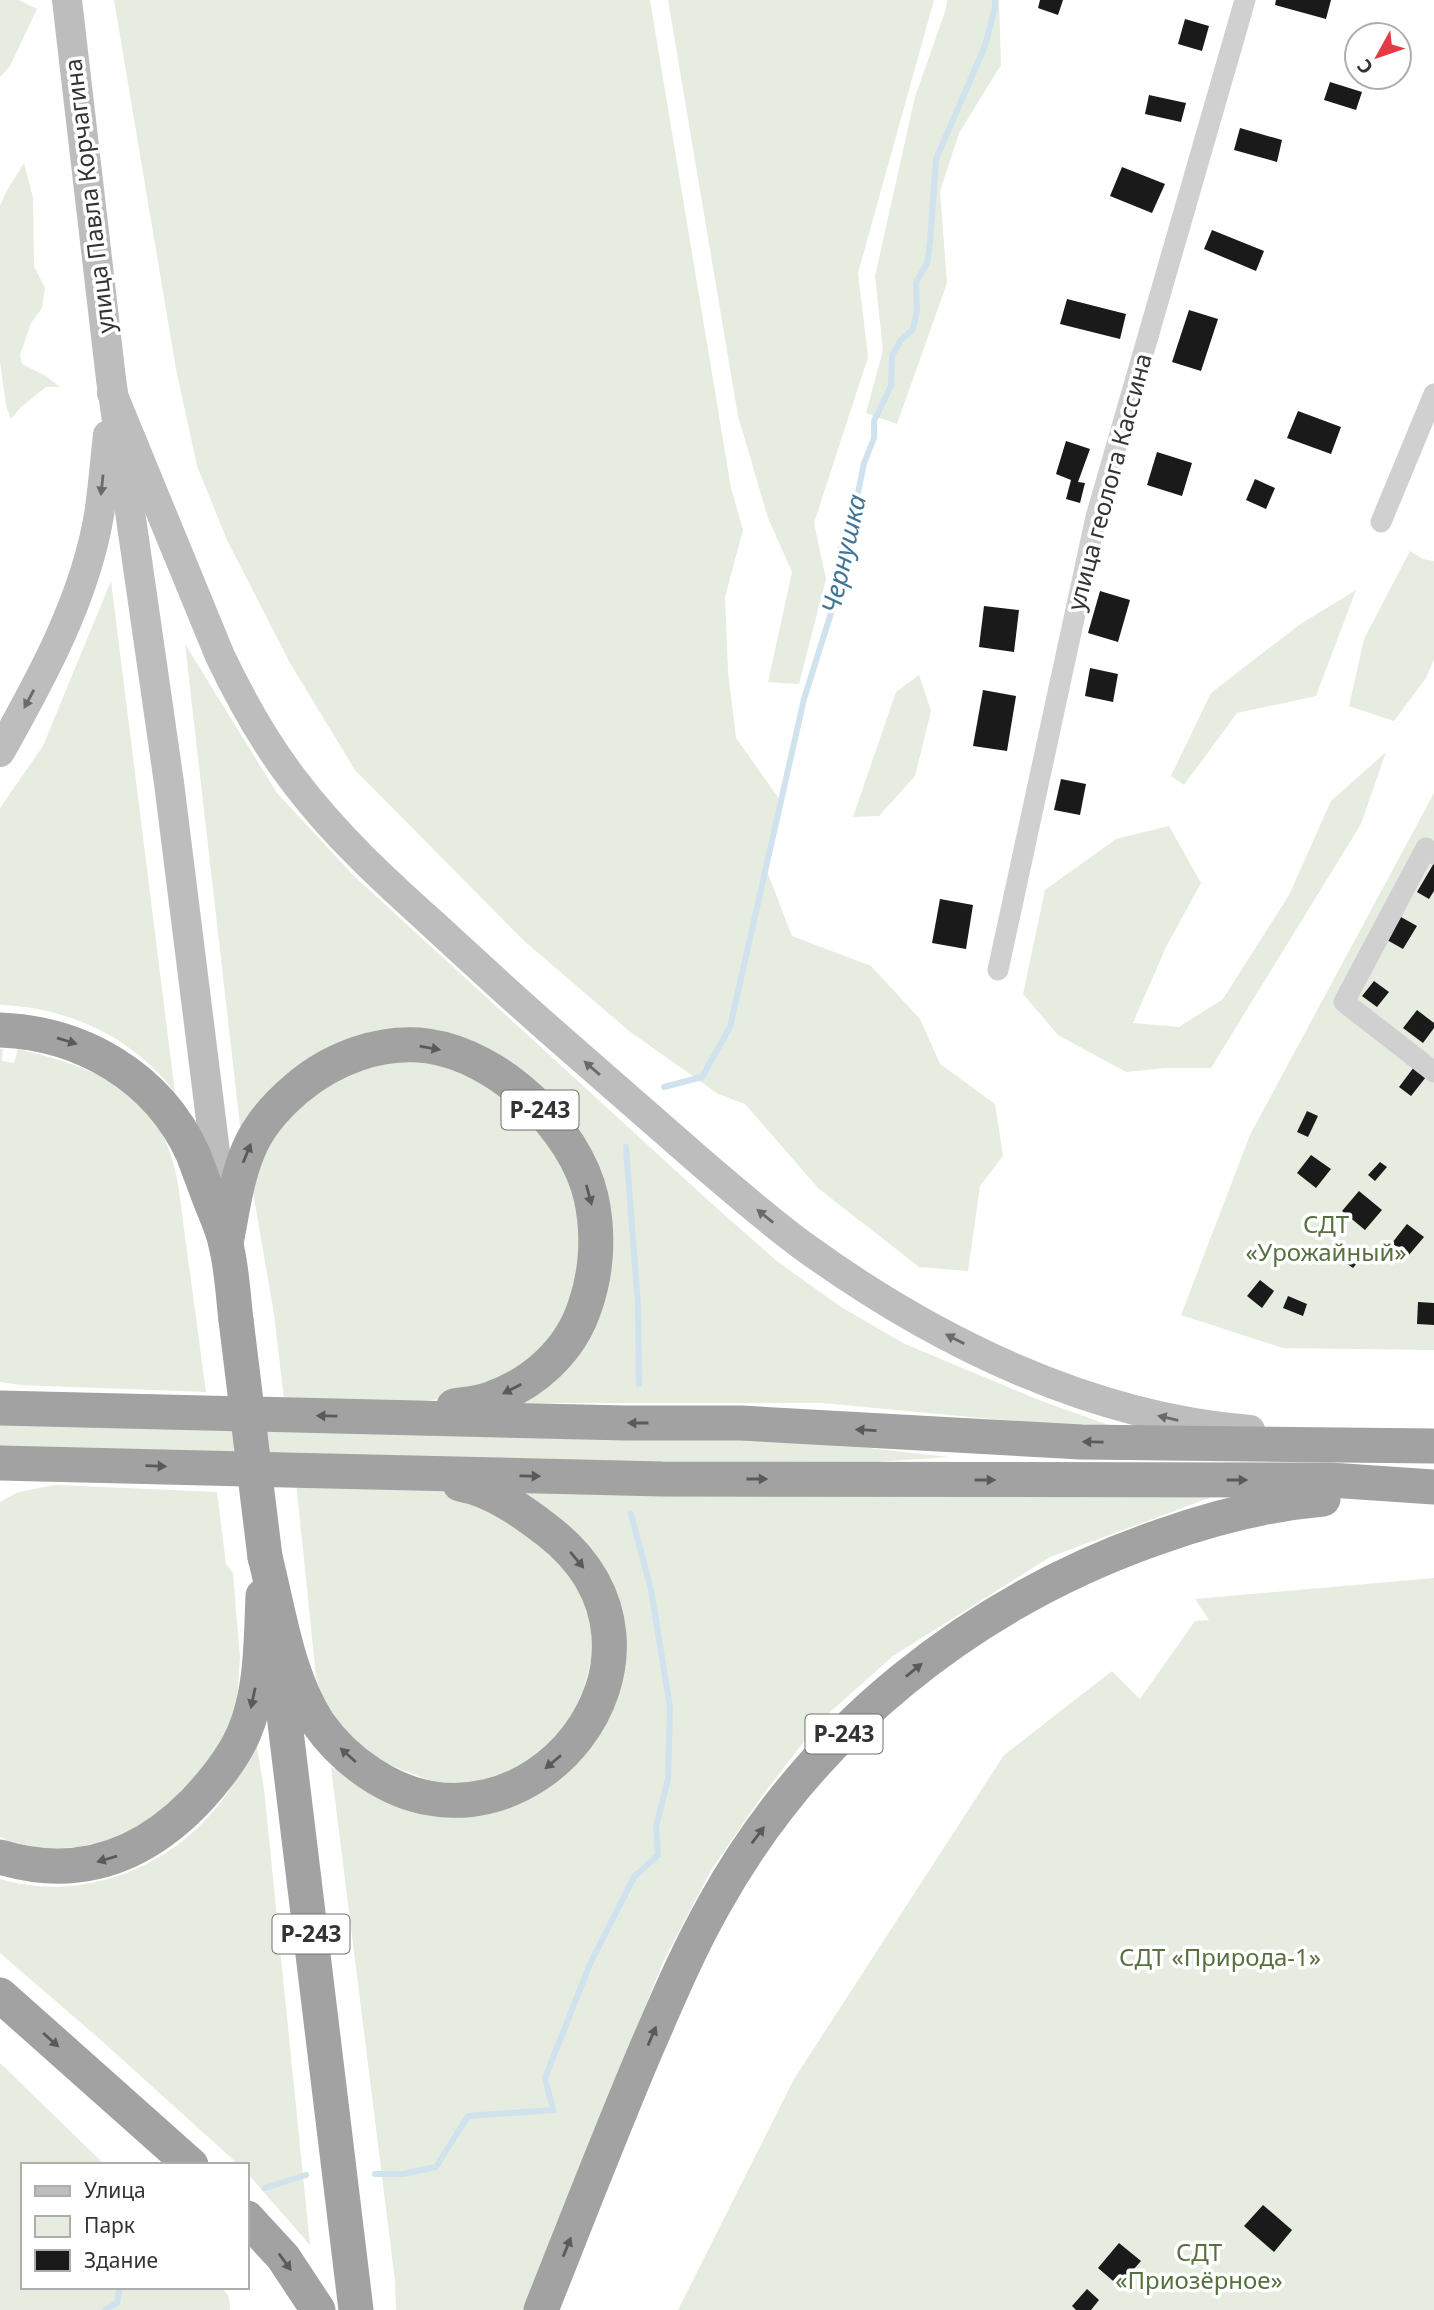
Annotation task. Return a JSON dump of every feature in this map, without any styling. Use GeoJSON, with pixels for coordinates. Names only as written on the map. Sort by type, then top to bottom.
{"type":"FeatureCollection","features":[{"type":"Feature","properties":{"kind":"highway","name":"Р-243"},"geometry":{"type":"LineString","coordinates":[[0,1030],[50,1036],[78,1044],[105,1058],[139,1083],[162,1106],[179,1129],[192,1153],[226,1243],[356,2310]]}},
{"type":"Feature","properties":{"kind":"highway","name":"Р-243"},"geometry":{"type":"LineString","coordinates":[[226,1243],[239,1177],[248,1149],[262,1125],[279,1104],[312,1076],[352,1055],[397,1045],[430,1046],[467,1058],[495,1072],[524,1093],[552,1123],[577,1160],[591,1196],[596,1240],[592,1286],[579,1324],[558,1356],[517,1387],[489,1400],[395,1417]]}},
{"type":"Feature","properties":{"kind":"highway","name":"Р-243"},"geometry":{"type":"LineString","coordinates":[[0,1399],[72,1410]]}},
{"type":"Feature","properties":{"kind":"highway","name":"Р-243"},"geometry":{"type":"LineString","coordinates":[[0,1408],[626,1423],[741,1423],[1081,1442],[1432,1446]]}},
{"type":"Feature","properties":{"kind":"highway","name":"Р-243"},"geometry":{"type":"LineString","coordinates":[[0,1463],[675,1479],[1330,1480],[1434,1487]]}},
{"type":"Feature","properties":{"kind":"highway","name":"Р-243"},"geometry":{"type":"LineString","coordinates":[[0,1487],[19,1479],[88,1464]]}},
{"type":"Feature","properties":{"kind":"highway","name":"Р-243"},"geometry":{"type":"LineString","coordinates":[[265,1557],[292,1665],[305,1698],[319,1724],[342,1751],[363,1769],[384,1783],[407,1792],[454,1802],[488,1796],[529,1780],[566,1752],[597,1704],[610,1659],[607,1617],[600,1595],[578,1559],[558,1539],[511,1504],[471,1486],[412,1474]]}},
{"type":"Feature","properties":{"kind":"highway","name":"Р-243"},"geometry":{"type":"LineString","coordinates":[[541,2310],[630,2086],[679,1973],[713,1905],[748,1847],[784,1801],[823,1755],[870,1708],[914,1670],[973,1627],[1020,1598],[1118,1551],[1185,1527],[1291,1502],[1434,1487]]}},
{"type":"Feature","properties":{"kind":"highway","name":"Р-243"},"geometry":{"type":"LineString","coordinates":[[0,1857],[20,1863],[52,1867],[90,1863],[126,1853],[175,1822],[207,1790],[244,1732],[253,1701],[260,1658],[265,1557]]}},
{"type":"Feature","properties":{"kind":"highway"},"geometry":{"type":"LineString","coordinates":[[0,1995],[189,2163]]}},
{"type":"Feature","properties":{"kind":"highway"},"geometry":{"type":"LineString","coordinates":[[248,2219],[283,2257],[318,2310]]}},
{"type":"Feature","properties":{"kind":"main road","name":"улица Павла Корчагина"},"geometry":{"type":"LineString","coordinates":[[67,0],[112,393]]}},
{"type":"Feature","properties":{"kind":"main road"},"geometry":{"type":"LineString","coordinates":[[0,752],[32,695],[83,576],[99,516],[112,393]]}},
{"type":"Feature","properties":{"kind":"main road","name":"Р-243"},"geometry":{"type":"LineString","coordinates":[[112,393],[169,783],[226,1243]]}},
{"type":"Feature","properties":{"kind":"main road","name":"Р-243"},"geometry":{"type":"LineString","coordinates":[[112,393],[220,656],[237,691],[293,780],[329,824],[379,875],[517,1002],[804,1247],[907,1314],[959,1341],[1061,1387],[1115,1405],[1198,1424],[1432,1446]]}},
{"type":"Feature","properties":{"kind":"street","name":"улица геолога Кассина"},"geometry":{"type":"LineString","coordinates":[[998,970],[1096,517],[1245,0]]}},
{"type":"Feature","properties":{"kind":"street"},"geometry":{"type":"LineString","coordinates":[[1381,522],[1434,394]]}},
{"type":"Feature","properties":{"kind":"street"},"geometry":{"type":"LineString","coordinates":[[1431,845],[1344,1002],[1434,1072]]}},
{"type":"Feature","properties":{"kind":"green space"},"geometry":{"type":"Polygon","coordinates":[[[0,0],[19,0],[37,9],[10,66],[0,77],[0,0]]]}},
{"type":"Feature","properties":{"kind":"green space"},"geometry":{"type":"Polygon","coordinates":[[[114,0],[650,0],[731,488],[743,530],[725,597],[728,672],[736,738],[780,800],[765,866],[792,936],[871,966],[920,1019],[940,1064],[995,1104],[1003,1156],[980,1186],[968,1271],[919,1267],[818,1188],[745,1104],[718,1094],[629,1031],[523,940],[355,770],[290,663],[227,540],[197,466],[176,369],[114,0]]]}},
{"type":"Feature","properties":{"kind":"green space"},"geometry":{"type":"Polygon","coordinates":[[[668,0],[934,0],[858,273],[868,357],[814,523],[826,579],[799,684],[768,682],[792,572],[768,518],[738,416],[668,0]]]}},
{"type":"Feature","properties":{"kind":"green space"},"geometry":{"type":"Polygon","coordinates":[[[947,0],[999,0],[1001,65],[959,133],[940,191],[947,283],[897,424],[866,413],[883,350],[875,276],[915,97],[947,0]]]}},
{"type":"Feature","properties":{"kind":"green space"},"geometry":{"type":"Polygon","coordinates":[[[24,163],[33,198],[34,266],[45,288],[42,308],[31,323],[20,355],[22,364],[46,376],[60,387],[46,387],[21,407],[11,419],[6,406],[0,361],[0,206],[24,163]]]}},
{"type":"Feature","properties":{"kind":"green space"},"geometry":{"type":"Polygon","coordinates":[[[1410,551],[1423,559],[1434,561],[1434,659],[1426,678],[1394,721],[1349,706],[1364,639],[1410,551]]]}},
{"type":"Feature","properties":{"kind":"green space"},"geometry":{"type":"Polygon","coordinates":[[[111,581],[175,1093],[140,1056],[98,1029],[50,1012],[0,1005],[0,808],[43,746],[111,581]]]}},
{"type":"Feature","properties":{"kind":"green space"},"geometry":{"type":"Polygon","coordinates":[[[1356,590],[1316,696],[1237,713],[1184,785],[1171,776],[1211,693],[1299,625],[1356,590]]]}},
{"type":"Feature","properties":{"kind":"green space"},"geometry":{"type":"Polygon","coordinates":[[[185,644],[277,793],[355,877],[778,1262],[841,1307],[905,1344],[1039,1400],[1128,1432],[822,1403],[510,1403],[583,1339],[586,1151],[420,1035],[241,1134],[185,644]]]}},
{"type":"Feature","properties":{"kind":"green space"},"geometry":{"type":"Polygon","coordinates":[[[919,675],[931,711],[915,776],[879,816],[853,817],[896,692],[919,675]]]}},
{"type":"Feature","properties":{"kind":"green space"},"geometry":{"type":"Polygon","coordinates":[[[1386,752],[1361,824],[1211,1068],[1166,1068],[1126,1072],[1058,1035],[1023,994],[1045,890],[1116,839],[1169,826],[1201,883],[1166,947],[1133,1023],[1179,1027],[1223,999],[1289,895],[1331,801],[1386,752]]]}},
{"type":"Feature","properties":{"kind":"green space","name":"СДТ «Урожайный»"},"geometry":{"type":"Polygon","coordinates":[[[1434,793],[1434,1350],[1283,1348],[1181,1315],[1250,1135],[1434,793]]]}},
{"type":"Feature","properties":{"kind":"green space"},"geometry":{"type":"Polygon","coordinates":[[[0,1049],[3,1049],[2,1061],[14,1063],[18,1049],[101,1076],[142,1106],[158,1127],[170,1153],[178,1184],[206,1392],[0,1382],[0,1049]]]}},
{"type":"Feature","properties":{"kind":"green space"},"geometry":{"type":"Polygon","coordinates":[[[402,1059],[458,1068],[524,1111],[570,1167],[585,1248],[562,1328],[525,1366],[452,1397],[417,1402],[284,1399],[274,1314],[253,1192],[255,1167],[279,1120],[346,1071],[402,1059]]]}},
{"type":"Feature","properties":{"kind":"green space"},"geometry":{"type":"Polygon","coordinates":[[[0,1421],[806,1441],[949,1457],[816,1466],[0,1451],[0,1421]]]}},
{"type":"Feature","properties":{"kind":"green space"},"geometry":{"type":"Polygon","coordinates":[[[296,1481],[439,1490],[467,1497],[561,1553],[598,1632],[577,1717],[523,1769],[451,1789],[365,1755],[324,1704],[316,1677],[296,1481]]]}},
{"type":"Feature","properties":{"kind":"green space"},"geometry":{"type":"Polygon","coordinates":[[[55,1485],[217,1492],[226,1564],[233,1573],[240,1658],[233,1720],[199,1776],[151,1820],[128,1833],[78,1847],[46,1849],[10,1842],[0,1837],[0,1502],[18,1492],[55,1485]]]}},
{"type":"Feature","properties":{"kind":"green space"},"geometry":{"type":"Polygon","coordinates":[[[498,1487],[1212,1497],[1050,1557],[893,1656],[819,1722],[762,1796],[711,1870],[663,1962],[525,2310],[396,2310],[395,2281],[331,1767],[406,1806],[462,1816],[508,1807],[549,1785],[624,1650],[498,1487]]]}},
{"type":"Feature","properties":{"kind":"green space","name":"СДТ «Природа-1»"},"geometry":{"type":"Polygon","coordinates":[[[1434,1578],[1434,2310],[678,2310],[794,2079],[1004,1755],[1112,1671],[1140,1699],[1195,1621],[1209,1620],[1195,1599],[1434,1578]]]}},
{"type":"Feature","properties":{"kind":"green space"},"geometry":{"type":"Polygon","coordinates":[[[256,1741],[264,1789],[310,2245],[248,2174],[248,2163],[237,2163],[0,1953],[0,1879],[62,1887],[93,1883],[122,1875],[176,1846],[200,1826],[221,1802],[256,1741]]]}},
{"type":"Feature","properties":{"kind":"green space"},"geometry":{"type":"Polygon","coordinates":[[[0,2063],[103,2163],[21,2163],[21,2289],[223,2289],[229,2297],[230,2310],[0,2310],[0,2063]]]}},
{"type":"Feature","properties":{"kind":"building"},"geometry":{"type":"Polygon","coordinates":[[[1040,0],[1063,0],[1058,15],[1038,8],[1040,0]]]}},
{"type":"Feature","properties":{"kind":"building"},"geometry":{"type":"Polygon","coordinates":[[[1276,0],[1331,0],[1326,19],[1275,5],[1276,0]]]}},
{"type":"Feature","properties":{"kind":"building"},"geometry":{"type":"Polygon","coordinates":[[[1185,19],[1209,26],[1202,51],[1178,44],[1185,19]]]}},
{"type":"Feature","properties":{"kind":"building"},"geometry":{"type":"Polygon","coordinates":[[[1330,82],[1343,86],[1343,91],[1362,92],[1356,110],[1324,100],[1330,82]]]}},
{"type":"Feature","properties":{"kind":"building"},"geometry":{"type":"Polygon","coordinates":[[[1149,95],[1186,103],[1181,122],[1145,114],[1149,95]]]}},
{"type":"Feature","properties":{"kind":"building"},"geometry":{"type":"Polygon","coordinates":[[[1240,128],[1282,140],[1277,162],[1234,150],[1240,128]]]}},
{"type":"Feature","properties":{"kind":"building"},"geometry":{"type":"Polygon","coordinates":[[[1122,167],[1165,184],[1152,213],[1110,196],[1122,167]]]}},
{"type":"Feature","properties":{"kind":"building"},"geometry":{"type":"Polygon","coordinates":[[[1212,230],[1264,251],[1256,271],[1204,249],[1212,230]]]}},
{"type":"Feature","properties":{"kind":"building"},"geometry":{"type":"Polygon","coordinates":[[[1067,299],[1126,314],[1120,339],[1060,324],[1067,299]]]}},
{"type":"Feature","properties":{"kind":"building"},"geometry":{"type":"Polygon","coordinates":[[[1189,310],[1218,319],[1201,371],[1172,362],[1189,310]]]}},
{"type":"Feature","properties":{"kind":"building"},"geometry":{"type":"Polygon","coordinates":[[[1298,411],[1341,427],[1331,454],[1287,438],[1298,411]]]}},
{"type":"Feature","properties":{"kind":"building"},"geometry":{"type":"Polygon","coordinates":[[[1066,441],[1090,449],[1078,482],[1085,483],[1080,503],[1066,499],[1071,480],[1056,474],[1066,441]]]}},
{"type":"Feature","properties":{"kind":"building"},"geometry":{"type":"Polygon","coordinates":[[[1157,452],[1192,463],[1182,496],[1147,485],[1157,452]]]}},
{"type":"Feature","properties":{"kind":"building"},"geometry":{"type":"Polygon","coordinates":[[[1255,479],[1275,488],[1266,509],[1246,500],[1255,479]]]}},
{"type":"Feature","properties":{"kind":"building"},"geometry":{"type":"Polygon","coordinates":[[[1100,591],[1130,600],[1118,642],[1088,633],[1100,591]]]}},
{"type":"Feature","properties":{"kind":"building"},"geometry":{"type":"Polygon","coordinates":[[[984,606],[1019,610],[1014,652],[979,647],[984,606]]]}},
{"type":"Feature","properties":{"kind":"building"},"geometry":{"type":"Polygon","coordinates":[[[1090,668],[1118,674],[1113,702],[1085,696],[1090,668]]]}},
{"type":"Feature","properties":{"kind":"building"},"geometry":{"type":"Polygon","coordinates":[[[983,690],[1016,696],[1007,751],[973,746],[983,690]]]}},
{"type":"Feature","properties":{"kind":"building"},"geometry":{"type":"Polygon","coordinates":[[[1061,779],[1086,784],[1080,815],[1054,810],[1061,779]]]}},
{"type":"Feature","properties":{"kind":"building"},"geometry":{"type":"Polygon","coordinates":[[[1434,863],[1434,891],[1429,899],[1417,892],[1434,863]]]}},
{"type":"Feature","properties":{"kind":"building"},"geometry":{"type":"Polygon","coordinates":[[[940,899],[973,905],[966,949],[932,943],[940,899]]]}},
{"type":"Feature","properties":{"kind":"building"},"geometry":{"type":"Polygon","coordinates":[[[1401,917],[1417,926],[1403,949],[1387,940],[1401,917]]]}},
{"type":"Feature","properties":{"kind":"building"},"geometry":{"type":"Polygon","coordinates":[[[1374,981],[1389,992],[1377,1007],[1362,996],[1374,981]]]}},
{"type":"Feature","properties":{"kind":"building"},"geometry":{"type":"Polygon","coordinates":[[[1417,1010],[1434,1023],[1434,1028],[1423,1043],[1403,1028],[1417,1010]]]}},
{"type":"Feature","properties":{"kind":"building"},"geometry":{"type":"Polygon","coordinates":[[[1414,1067],[1426,1077],[1411,1096],[1399,1087],[1414,1067]]]}},
{"type":"Feature","properties":{"kind":"building"},"geometry":{"type":"Polygon","coordinates":[[[1307,1111],[1318,1116],[1308,1137],[1297,1132],[1307,1111]]]}},
{"type":"Feature","properties":{"kind":"building"},"geometry":{"type":"Polygon","coordinates":[[[1311,1155],[1331,1169],[1316,1188],[1297,1173],[1311,1155]]]}},
{"type":"Feature","properties":{"kind":"building"},"geometry":{"type":"Polygon","coordinates":[[[1380,1162],[1387,1167],[1375,1181],[1368,1175],[1380,1162]]]}},
{"type":"Feature","properties":{"kind":"building"},"geometry":{"type":"Polygon","coordinates":[[[1359,1191],[1382,1210],[1365,1230],[1342,1211],[1359,1191]]]}},
{"type":"Feature","properties":{"kind":"building"},"geometry":{"type":"Polygon","coordinates":[[[1407,1224],[1424,1237],[1408,1256],[1392,1243],[1407,1224]]]}},
{"type":"Feature","properties":{"kind":"building"},"geometry":{"type":"Polygon","coordinates":[[[1345,1244],[1362,1257],[1353,1268],[1336,1256],[1345,1244]]]}},
{"type":"Feature","properties":{"kind":"building"},"geometry":{"type":"Polygon","coordinates":[[[1260,1280],[1274,1291],[1262,1308],[1247,1296],[1260,1280]]]}},
{"type":"Feature","properties":{"kind":"building"},"geometry":{"type":"Polygon","coordinates":[[[1288,1296],[1307,1304],[1303,1316],[1283,1308],[1288,1296]]]}},
{"type":"Feature","properties":{"kind":"building"},"geometry":{"type":"Polygon","coordinates":[[[1418,1302],[1434,1303],[1434,1325],[1417,1324],[1418,1302]]]}},
{"type":"Feature","properties":{"kind":"building"},"geometry":{"type":"Polygon","coordinates":[[[1263,2205],[1292,2230],[1274,2252],[1244,2226],[1263,2205]]]}},
{"type":"Feature","properties":{"kind":"building"},"geometry":{"type":"Polygon","coordinates":[[[1119,2243],[1141,2261],[1119,2286],[1098,2268],[1119,2243]]]}},
{"type":"Feature","properties":{"kind":"building"},"geometry":{"type":"Polygon","coordinates":[[[1087,2289],[1099,2300],[1091,2310],[1076,2310],[1072,2306],[1087,2289]]]}},
{"type":"Feature","properties":{"kind":"waterway","name":"Чернушка"},"geometry":{"type":"LineString","coordinates":[[664,1087],[702,1077],[730,1027],[804,699],[832,610],[841,545],[858,493],[864,463],[874,438],[874,421],[891,386],[892,356],[900,341],[913,329],[917,311],[916,283],[927,263],[930,243],[936,159],[985,46],[995,0]]}},
{"type":"Feature","properties":{"kind":"waterway"},"geometry":{"type":"LineString","coordinates":[[626,1147],[638,1306],[639,1384]]}},
{"type":"Feature","properties":{"kind":"waterway"},"geometry":{"type":"LineString","coordinates":[[375,2174],[403,2174],[436,2167],[468,2116],[553,2110],[545,2078],[590,1964],[634,1877],[658,1855],[656,1827],[668,1779],[670,1707],[651,1590],[631,1514]]}},
{"type":"Feature","properties":{"kind":"waterway"},"geometry":{"type":"LineString","coordinates":[[265,2188],[306,2175]]}},
{"type":"Feature","properties":{"kind":"waterway"},"geometry":{"type":"LineString","coordinates":[[105,2310],[117,2303],[120,2289]]}},
{"type":"Feature","properties":{"kind":"park label","name":"СДТ «Приозёрное»"},"geometry":{"type":"Point","coordinates":[1199,2267]}}]}
